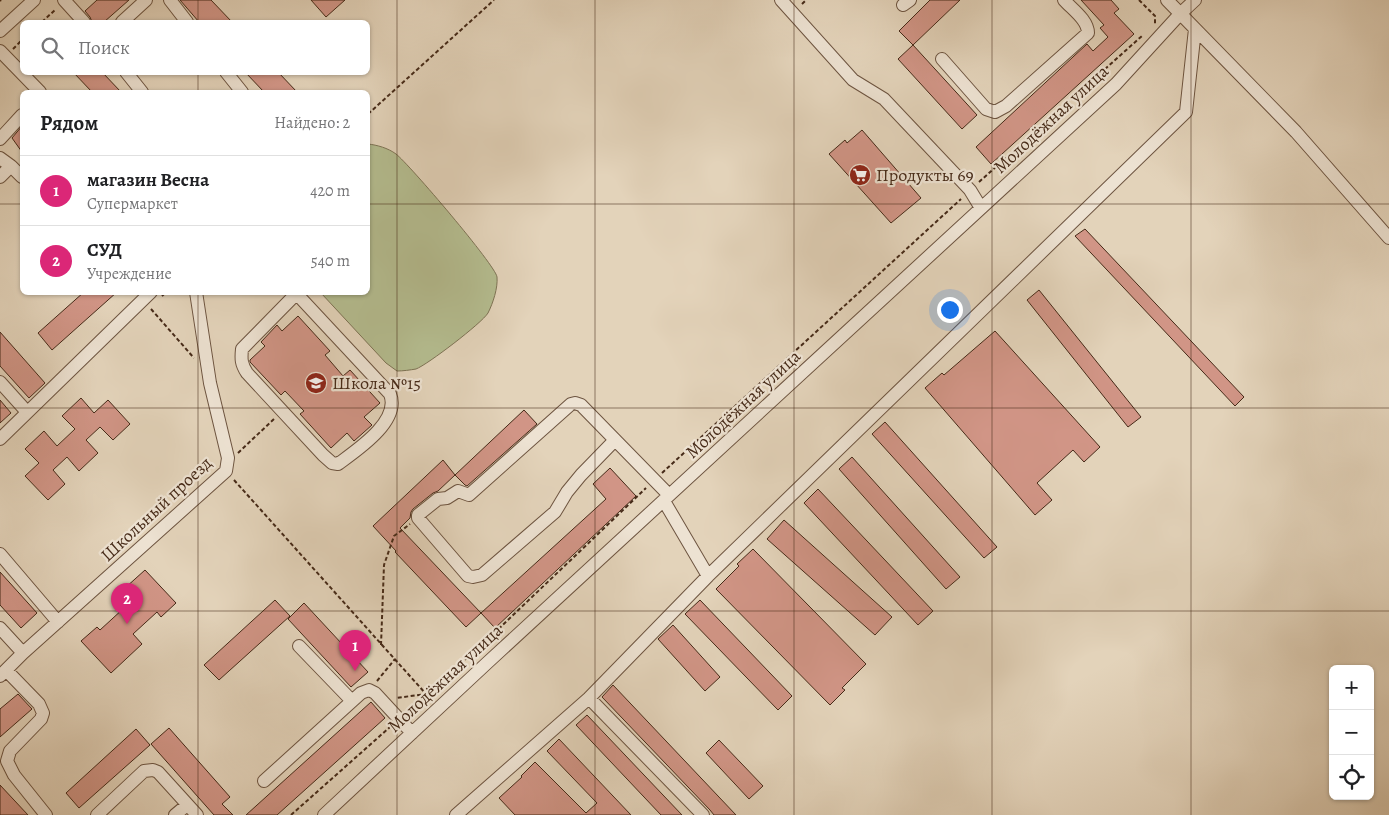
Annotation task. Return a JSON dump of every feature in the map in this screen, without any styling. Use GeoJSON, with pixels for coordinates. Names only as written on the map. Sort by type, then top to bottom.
{"type":"FeatureCollection","features":[{"type":"Feature","properties":{"kind":"street"},"geometry":{"type":"LineString","coordinates":[[0,31],[34,0]]}},
{"type":"Feature","properties":{"kind":"street"},"geometry":{"type":"LineString","coordinates":[[124,20],[146,0]]}},
{"type":"Feature","properties":{"kind":"street"},"geometry":{"type":"LineString","coordinates":[[170,0],[185,20]]}},
{"type":"Feature","properties":{"kind":"street"},"geometry":{"type":"LineString","coordinates":[[781,0],[854,80],[884,99],[970,190],[981,208]]}},
{"type":"Feature","properties":{"kind":"street"},"geometry":{"type":"LineString","coordinates":[[942,59],[986,109],[995,112],[1006,106],[1088,33],[1088,28],[1084,22],[1064,0]]}},
{"type":"Feature","properties":{"kind":"street"},"geometry":{"type":"LineString","coordinates":[[1167,0],[1296,132],[1389,238]]}},
{"type":"Feature","properties":{"kind":"street","name":"Молодёжная улица"},"geometry":{"type":"LineString","coordinates":[[324,815],[1116,84],[1195,0]]}},
{"type":"Feature","properties":{"kind":"street"},"geometry":{"type":"LineString","coordinates":[[64,1],[82,20]]}},
{"type":"Feature","properties":{"kind":"street"},"geometry":{"type":"LineString","coordinates":[[456,815],[589,698],[708,576],[1186,112],[1195,29]]}},
{"type":"Feature","properties":{"kind":"street"},"geometry":{"type":"LineString","coordinates":[[0,51],[20,72]]}},
{"type":"Feature","properties":{"kind":"street"},"geometry":{"type":"LineString","coordinates":[[23,75],[38,90]]}},
{"type":"Feature","properties":{"kind":"street"},"geometry":{"type":"LineString","coordinates":[[128,75],[140,90]]}},
{"type":"Feature","properties":{"kind":"street"},"geometry":{"type":"LineString","coordinates":[[228,75],[240,90]]}},
{"type":"Feature","properties":{"kind":"street"},"geometry":{"type":"LineString","coordinates":[[0,139],[20,117]]}},
{"type":"Feature","properties":{"kind":"street"},"geometry":{"type":"LineString","coordinates":[[0,158],[20,176]]}},
{"type":"Feature","properties":{"kind":"street"},"geometry":{"type":"LineString","coordinates":[[0,177],[11,166]]}},
{"type":"Feature","properties":{"kind":"street"},"geometry":{"type":"LineString","coordinates":[[0,439],[148,295]]}},
{"type":"Feature","properties":{"kind":"street","name":"Школьный проезд"},"geometry":{"type":"LineString","coordinates":[[3,673],[227,464],[210,383],[196,295]]}},
{"type":"Feature","properties":{"kind":"street"},"geometry":{"type":"LineString","coordinates":[[294,295],[242,349],[242,365],[247,373],[323,455],[332,463],[338,464],[358,450],[383,426],[392,409],[393,400],[390,394],[298,295]]}},
{"type":"Feature","properties":{"kind":"street"},"geometry":{"type":"LineString","coordinates":[[0,383],[28,412]]}},
{"type":"Feature","properties":{"kind":"street"},"geometry":{"type":"LineString","coordinates":[[615,440],[581,475],[567,492],[555,512],[482,575],[468,576],[418,518],[418,515],[438,498],[447,498],[458,491],[469,495],[570,404],[575,403],[581,405],[655,480],[667,498],[708,576]]}},
{"type":"Feature","properties":{"kind":"street"},"geometry":{"type":"LineString","coordinates":[[0,554],[58,622]]}},
{"type":"Feature","properties":{"kind":"street"},"geometry":{"type":"LineString","coordinates":[[0,628],[23,653]]}},
{"type":"Feature","properties":{"kind":"street"},"geometry":{"type":"LineString","coordinates":[[299,646],[352,701]]}},
{"type":"Feature","properties":{"kind":"street"},"geometry":{"type":"LineString","coordinates":[[3,673],[39,704],[43,713],[41,719],[10,751],[7,761],[14,775],[46,815]]}},
{"type":"Feature","properties":{"kind":"street"},"geometry":{"type":"LineString","coordinates":[[264,781],[361,693],[369,690],[412,733]]}},
{"type":"Feature","properties":{"kind":"street"},"geometry":{"type":"LineString","coordinates":[[589,698],[702,815]]}},
{"type":"Feature","properties":{"kind":"street"},"geometry":{"type":"LineString","coordinates":[[97,815],[144,771],[153,770],[158,772],[197,815]]}},
{"type":"Feature","properties":{"kind":"street"},"geometry":{"type":"LineString","coordinates":[[175,815],[187,805]]}},
{"type":"Feature","properties":{"kind":"path"},"geometry":{"type":"LineString","coordinates":[[370,112],[493,0]]}},
{"type":"Feature","properties":{"kind":"path"},"geometry":{"type":"LineString","coordinates":[[1139,0],[1156,16],[1155,25]]}},
{"type":"Feature","properties":{"kind":"path"},"geometry":{"type":"LineString","coordinates":[[44,20],[64,1]]}},
{"type":"Feature","properties":{"kind":"path"},"geometry":{"type":"LineString","coordinates":[[291,815],[486,641],[655,480],[970,190],[1148,32]]}},
{"type":"Feature","properties":{"kind":"path"},"geometry":{"type":"LineString","coordinates":[[150,308],[197,362]]}},
{"type":"Feature","properties":{"kind":"path"},"geometry":{"type":"LineString","coordinates":[[282,411],[227,464],[381,645],[426,694]]}},
{"type":"Feature","properties":{"kind":"path"},"geometry":{"type":"LineString","coordinates":[[381,645],[384,565],[388,551],[394,536],[418,518]]}},
{"type":"Feature","properties":{"kind":"path"},"geometry":{"type":"LineString","coordinates":[[369,690],[395,659]]}},
{"type":"Feature","properties":{"kind":"path"},"geometry":{"type":"LineString","coordinates":[[381,700],[426,694]]}},
{"type":"Feature","properties":{"kind":"green space"},"geometry":{"type":"Polygon","coordinates":[[[370,144],[390,150],[404,162],[468,236],[497,277],[497,286],[488,313],[442,352],[416,369],[397,371],[386,363],[323,295],[370,295],[370,144]]]}},
{"type":"Feature","properties":{"kind":"building"},"geometry":{"type":"Polygon","coordinates":[[[97,0],[129,0],[106,20],[91,20],[85,11],[97,0]]]}},
{"type":"Feature","properties":{"kind":"building"},"geometry":{"type":"Polygon","coordinates":[[[180,0],[211,0],[230,20],[197,20],[180,0]]]}},
{"type":"Feature","properties":{"kind":"building"},"geometry":{"type":"Polygon","coordinates":[[[311,0],[345,0],[326,17],[311,0]]]}},
{"type":"Feature","properties":{"kind":"building"},"geometry":{"type":"Polygon","coordinates":[[[930,0],[960,0],[913,45],[899,31],[930,0]]]}},
{"type":"Feature","properties":{"kind":"building"},"geometry":{"type":"Polygon","coordinates":[[[1081,0],[1111,0],[1119,9],[1114,13],[1134,34],[991,164],[976,147],[1087,44],[1093,51],[1108,37],[1100,28],[1104,25],[1081,0]]]}},
{"type":"Feature","properties":{"kind":"building"},"geometry":{"type":"Polygon","coordinates":[[[913,45],[977,115],[962,129],[898,59],[913,45]]]}},
{"type":"Feature","properties":{"kind":"building"},"geometry":{"type":"Polygon","coordinates":[[[76,75],[105,75],[119,90],[90,90],[76,75]]]}},
{"type":"Feature","properties":{"kind":"building"},"geometry":{"type":"Polygon","coordinates":[[[248,75],[281,75],[295,90],[262,90],[248,75]]]}},
{"type":"Feature","properties":{"kind":"building"},"geometry":{"type":"Polygon","coordinates":[[[20,128],[20,149],[12,138],[20,128]]]}},
{"type":"Feature","properties":{"kind":"building"},"geometry":{"type":"Polygon","coordinates":[[[862,130],[921,198],[891,223],[829,154],[845,140],[847,143],[862,130]]]}},
{"type":"Feature","properties":{"kind":"building"},"geometry":{"type":"Polygon","coordinates":[[[1085,229],[1244,397],[1235,406],[1075,236],[1085,229]]]}},
{"type":"Feature","properties":{"kind":"building"},"geometry":{"type":"Polygon","coordinates":[[[1039,290],[1141,417],[1128,427],[1027,300],[1039,290]]]}},
{"type":"Feature","properties":{"kind":"building"},"geometry":{"type":"Polygon","coordinates":[[[81,295],[114,295],[52,350],[38,333],[81,295]]]}},
{"type":"Feature","properties":{"kind":"building","name":"Школа №15"},"geometry":{"type":"Polygon","coordinates":[[[298,316],[330,351],[325,355],[343,376],[350,370],[380,403],[364,417],[372,425],[354,441],[347,433],[331,448],[300,414],[304,411],[285,391],[281,395],[250,362],[265,346],[261,342],[277,325],[282,331],[298,316]]]}},
{"type":"Feature","properties":{"kind":"building"},"geometry":{"type":"Polygon","coordinates":[[[995,331],[1100,447],[1084,462],[1073,450],[1037,483],[1052,500],[1035,515],[925,388],[942,373],[944,375],[995,331]]]}},
{"type":"Feature","properties":{"kind":"building"},"geometry":{"type":"Polygon","coordinates":[[[0,332],[45,383],[29,398],[0,366],[0,332]]]}},
{"type":"Feature","properties":{"kind":"building"},"geometry":{"type":"Polygon","coordinates":[[[81,398],[94,413],[108,400],[130,424],[113,440],[100,427],[86,440],[98,453],[79,471],[67,457],[53,470],[65,484],[48,500],[25,476],[39,463],[25,449],[44,431],[57,446],[75,429],[62,416],[81,398]]]}},
{"type":"Feature","properties":{"kind":"building"},"geometry":{"type":"Polygon","coordinates":[[[0,400],[11,413],[0,423],[0,400]]]}},
{"type":"Feature","properties":{"kind":"building"},"geometry":{"type":"Polygon","coordinates":[[[524,410],[537,424],[467,486],[465,485],[455,475],[524,410]]]}},
{"type":"Feature","properties":{"kind":"building"},"geometry":{"type":"Polygon","coordinates":[[[885,422],[997,547],[984,558],[872,434],[885,422]]]}},
{"type":"Feature","properties":{"kind":"building"},"geometry":{"type":"Polygon","coordinates":[[[852,457],[960,577],[946,589],[839,469],[852,457]]]}},
{"type":"Feature","properties":{"kind":"building"},"geometry":{"type":"Polygon","coordinates":[[[443,460],[455,475],[438,491],[413,509],[410,518],[400,528],[481,613],[466,627],[373,526],[443,460]]]}},
{"type":"Feature","properties":{"kind":"building"},"geometry":{"type":"Polygon","coordinates":[[[610,468],[636,496],[495,628],[481,613],[606,499],[593,484],[610,468]]]}},
{"type":"Feature","properties":{"kind":"building"},"geometry":{"type":"Polygon","coordinates":[[[818,489],[933,611],[918,625],[804,503],[818,489]]]}},
{"type":"Feature","properties":{"kind":"building"},"geometry":{"type":"Polygon","coordinates":[[[784,520],[892,617],[875,635],[767,539],[784,520]]]}},
{"type":"Feature","properties":{"kind":"building"},"geometry":{"type":"Polygon","coordinates":[[[753,549],[866,664],[842,688],[845,690],[830,705],[716,589],[739,566],[737,564],[753,549]]]}},
{"type":"Feature","properties":{"kind":"building"},"geometry":{"type":"Polygon","coordinates":[[[145,570],[176,603],[161,617],[157,612],[133,634],[142,644],[111,673],[81,641],[97,627],[100,630],[124,608],[115,597],[145,570]]]}},
{"type":"Feature","properties":{"kind":"building"},"geometry":{"type":"Polygon","coordinates":[[[0,572],[37,613],[21,628],[0,605],[0,572]]]}},
{"type":"Feature","properties":{"kind":"building"},"geometry":{"type":"Polygon","coordinates":[[[275,600],[290,616],[219,680],[204,665],[275,600]]]}},
{"type":"Feature","properties":{"kind":"building"},"geometry":{"type":"Polygon","coordinates":[[[700,600],[792,696],[778,710],[685,614],[700,600]]]}},
{"type":"Feature","properties":{"kind":"building"},"geometry":{"type":"Polygon","coordinates":[[[304,603],[368,672],[351,687],[288,619],[304,603]]]}},
{"type":"Feature","properties":{"kind":"building"},"geometry":{"type":"Polygon","coordinates":[[[673,625],[720,677],[705,691],[658,639],[673,625]]]}},
{"type":"Feature","properties":{"kind":"building"},"geometry":{"type":"Polygon","coordinates":[[[613,685],[736,815],[714,815],[602,697],[613,685]]]}},
{"type":"Feature","properties":{"kind":"building"},"geometry":{"type":"Polygon","coordinates":[[[18,694],[32,709],[0,737],[0,709],[18,694]]]}},
{"type":"Feature","properties":{"kind":"building"},"geometry":{"type":"Polygon","coordinates":[[[371,702],[385,718],[277,815],[246,815],[371,702]]]}},
{"type":"Feature","properties":{"kind":"building"},"geometry":{"type":"Polygon","coordinates":[[[587,715],[682,815],[661,815],[576,725],[587,715]]]}},
{"type":"Feature","properties":{"kind":"building"},"geometry":{"type":"Polygon","coordinates":[[[169,728],[230,797],[222,804],[233,815],[214,815],[151,744],[169,728]]]}},
{"type":"Feature","properties":{"kind":"building"},"geometry":{"type":"Polygon","coordinates":[[[136,729],[150,745],[79,808],[66,793],[136,729]]]}},
{"type":"Feature","properties":{"kind":"building"},"geometry":{"type":"Polygon","coordinates":[[[559,739],[631,815],[515,815],[499,798],[535,762],[586,813],[597,803],[547,751],[559,739]]]}},
{"type":"Feature","properties":{"kind":"building"},"geometry":{"type":"Polygon","coordinates":[[[719,740],[763,786],[749,799],[706,753],[719,740]]]}},
{"type":"Feature","properties":{"kind":"building"},"geometry":{"type":"Polygon","coordinates":[[[0,785],[28,815],[0,815],[0,785]]]}},
{"type":"Feature","properties":{"kind":"place","name":"Продукты 69"},"geometry":{"type":"Point","coordinates":[860,175]}},
{"type":"Feature","properties":{"kind":"place","name":"Школа №15"},"geometry":{"type":"Point","coordinates":[316,383]}},
{"type":"Feature","properties":{"kind":"place","name":"СУД"},"geometry":{"type":"Point","coordinates":[127,624]}},
{"type":"Feature","properties":{"kind":"place","name":"магазин Весна"},"geometry":{"type":"Point","coordinates":[355,671]}}]}
